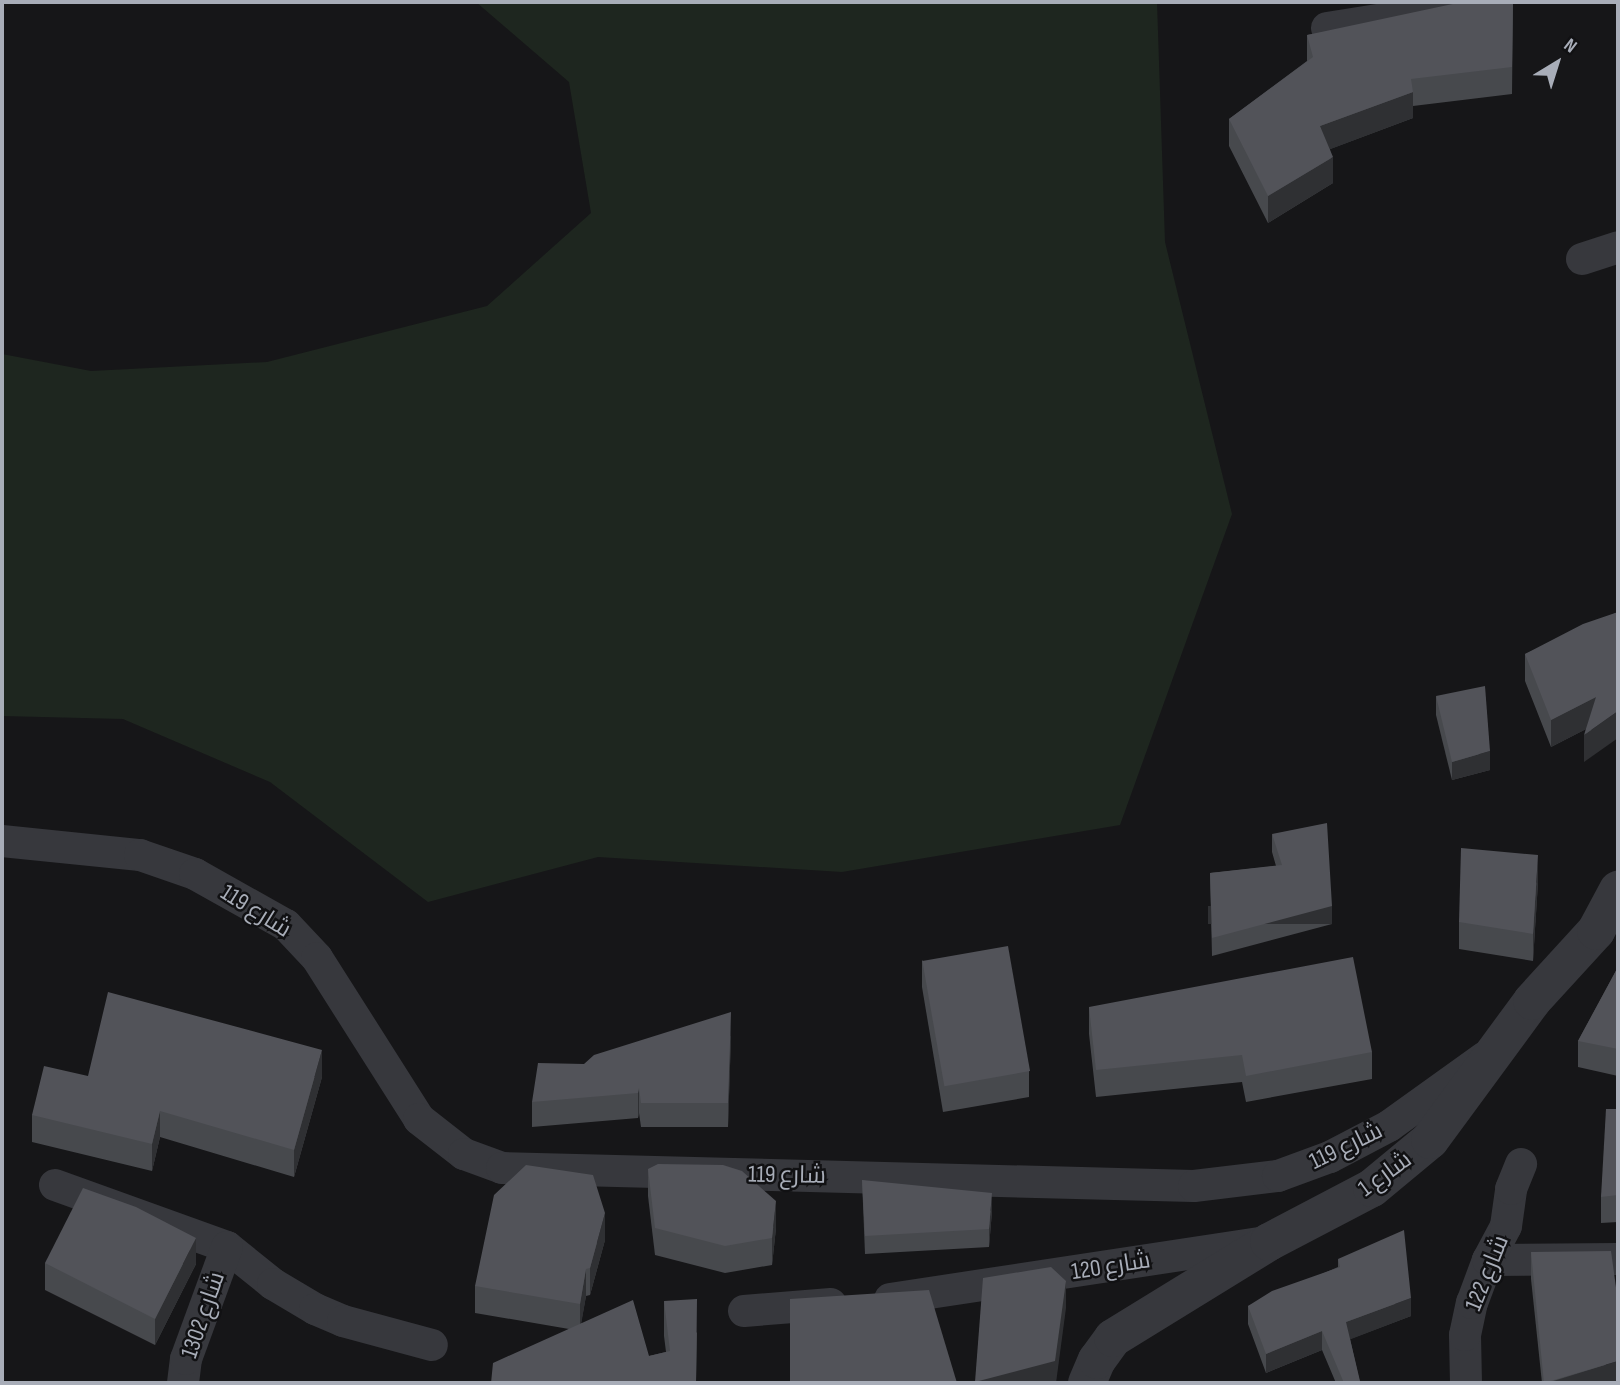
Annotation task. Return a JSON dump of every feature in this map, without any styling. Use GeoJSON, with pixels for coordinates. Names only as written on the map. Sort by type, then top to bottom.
{"type":"FeatureCollection","features":[{"type":"Feature","properties":{"kind":"street"},"geometry":{"type":"LineString","coordinates":[[1327,28],[1492,2]]}},
{"type":"Feature","properties":{"kind":"street"},"geometry":{"type":"LineString","coordinates":[[1582,259],[1618,247]]}},
{"type":"Feature","properties":{"kind":"street","name":"شارع 119"},"geometry":{"type":"LineString","coordinates":[[2,841],[140,855],[195,874],[286,925],[317,958],[419,1119],[464,1154],[502,1168],[1194,1186],[1278,1176],[1330,1157],[1389,1126],[1435,1090],[1501,1046]]}},
{"type":"Feature","properties":{"kind":"street","name":"شارع 1"},"geometry":{"type":"LineString","coordinates":[[1087,1383],[1097,1360],[1113,1338],[1269,1242],[1371,1188],[1430,1140],[1532,1001],[1595,931],[1618,890]]}},
{"type":"Feature","properties":{"kind":"street","name":"شارع 122"},"geometry":{"type":"LineString","coordinates":[[1466,1383],[1465,1335],[1472,1303],[1488,1260],[1506,1226],[1511,1189],[1521,1164]]}},
{"type":"Feature","properties":{"kind":"street"},"geometry":{"type":"LineString","coordinates":[[55,1185],[227,1247],[273,1284],[315,1309],[343,1321],[432,1345]]}},
{"type":"Feature","properties":{"kind":"street","name":"شارع 120"},"geometry":{"type":"LineString","coordinates":[[744,1311],[920,1296],[1269,1242]]}},
{"type":"Feature","properties":{"kind":"street","name":"شارع 1302"},"geometry":{"type":"LineString","coordinates":[[183,1383],[186,1359],[227,1247]]}},
{"type":"Feature","properties":{"kind":"street"},"geometry":{"type":"LineString","coordinates":[[1488,1260],[1618,1259]]}},
{"type":"Feature","properties":{"kind":"shaded area"},"geometry":{"type":"Polygon","coordinates":[[[476,2],[1157,2],[1165,242],[1232,514],[1120,825],[842,872],[598,857],[428,902],[270,782],[123,719],[2,716],[2,354],[91,371],[267,362],[487,306],[591,213],[569,82],[476,2]]]}},
{"type":"Feature","properties":{"kind":"building"},"geometry":{"type":"Polygon","coordinates":[[[1462,2],[1513,2],[1512,67],[1411,79],[1413,92],[1320,126],[1333,157],[1268,196],[1229,119],[1313,57],[1307,35],[1462,2]]]}},
{"type":"Feature","properties":{"kind":"building"},"geometry":{"type":"Polygon","coordinates":[[[1618,612],[1618,711],[1584,735],[1596,697],[1551,720],[1525,654],[1583,624],[1618,612]]]}},
{"type":"Feature","properties":{"kind":"building"},"geometry":{"type":"Polygon","coordinates":[[[1485,686],[1490,751],[1452,762],[1436,696],[1485,686]]]}},
{"type":"Feature","properties":{"kind":"building"},"geometry":{"type":"Polygon","coordinates":[[[1327,823],[1332,906],[1212,938],[1210,873],[1282,865],[1272,834],[1327,823]]]}},
{"type":"Feature","properties":{"kind":"building"},"geometry":{"type":"Polygon","coordinates":[[[1461,848],[1538,855],[1533,934],[1459,922],[1461,848]]]}},
{"type":"Feature","properties":{"kind":"building"},"geometry":{"type":"Polygon","coordinates":[[[1008,946],[1030,1071],[944,1086],[922,961],[1008,946]]]}},
{"type":"Feature","properties":{"kind":"building"},"geometry":{"type":"Polygon","coordinates":[[[1353,957],[1372,1052],[1246,1076],[1242,1055],[1096,1070],[1089,1007],[1353,957]]]}},
{"type":"Feature","properties":{"kind":"building"},"geometry":{"type":"Polygon","coordinates":[[[1618,967],[1618,1049],[1578,1041],[1618,967]]]}},
{"type":"Feature","properties":{"kind":"building"},"geometry":{"type":"Polygon","coordinates":[[[108,992],[322,1050],[294,1150],[160,1111],[152,1144],[32,1115],[44,1066],[88,1076],[108,992]]]}},
{"type":"Feature","properties":{"kind":"building"},"geometry":{"type":"Polygon","coordinates":[[[731,1012],[728,1103],[641,1103],[639,1088],[638,1093],[532,1102],[538,1063],[584,1064],[594,1055],[731,1012]]]}},
{"type":"Feature","properties":{"kind":"building"},"geometry":{"type":"Polygon","coordinates":[[[1606,1109],[1618,1109],[1618,1195],[1601,1197],[1606,1109]]]}},
{"type":"Feature","properties":{"kind":"building"},"geometry":{"type":"Polygon","coordinates":[[[658,1164],[723,1165],[742,1171],[776,1201],[772,1238],[725,1246],[655,1228],[648,1169],[658,1164]]]}},
{"type":"Feature","properties":{"kind":"building"},"geometry":{"type":"Polygon","coordinates":[[[526,1165],[593,1175],[605,1213],[590,1268],[586,1269],[580,1304],[475,1286],[494,1195],[526,1165]]]}},
{"type":"Feature","properties":{"kind":"building"},"geometry":{"type":"Polygon","coordinates":[[[862,1180],[992,1193],[989,1229],[865,1236],[862,1180]]]}},
{"type":"Feature","properties":{"kind":"building"},"geometry":{"type":"Polygon","coordinates":[[[83,1188],[136,1207],[196,1238],[155,1319],[45,1263],[83,1188]]]}},
{"type":"Feature","properties":{"kind":"building"},"geometry":{"type":"Polygon","coordinates":[[[1404,1230],[1411,1298],[1346,1322],[1360,1381],[1344,1383],[1322,1331],[1266,1354],[1248,1306],[1272,1291],[1340,1267],[1338,1259],[1404,1230]]]}},
{"type":"Feature","properties":{"kind":"building"},"geometry":{"type":"Polygon","coordinates":[[[1611,1251],[1618,1302],[1618,1361],[1544,1383],[1531,1252],[1611,1251]]]}},
{"type":"Feature","properties":{"kind":"building"},"geometry":{"type":"Polygon","coordinates":[[[1051,1267],[1066,1281],[1055,1361],[975,1382],[983,1278],[1051,1267]]]}},
{"type":"Feature","properties":{"kind":"building"},"geometry":{"type":"Polygon","coordinates":[[[929,1290],[957,1383],[790,1383],[790,1299],[929,1290]]]}},
{"type":"Feature","properties":{"kind":"building"},"geometry":{"type":"Polygon","coordinates":[[[697,1299],[696,1383],[491,1383],[493,1363],[633,1300],[649,1356],[670,1351],[664,1301],[697,1299]]]}}]}
